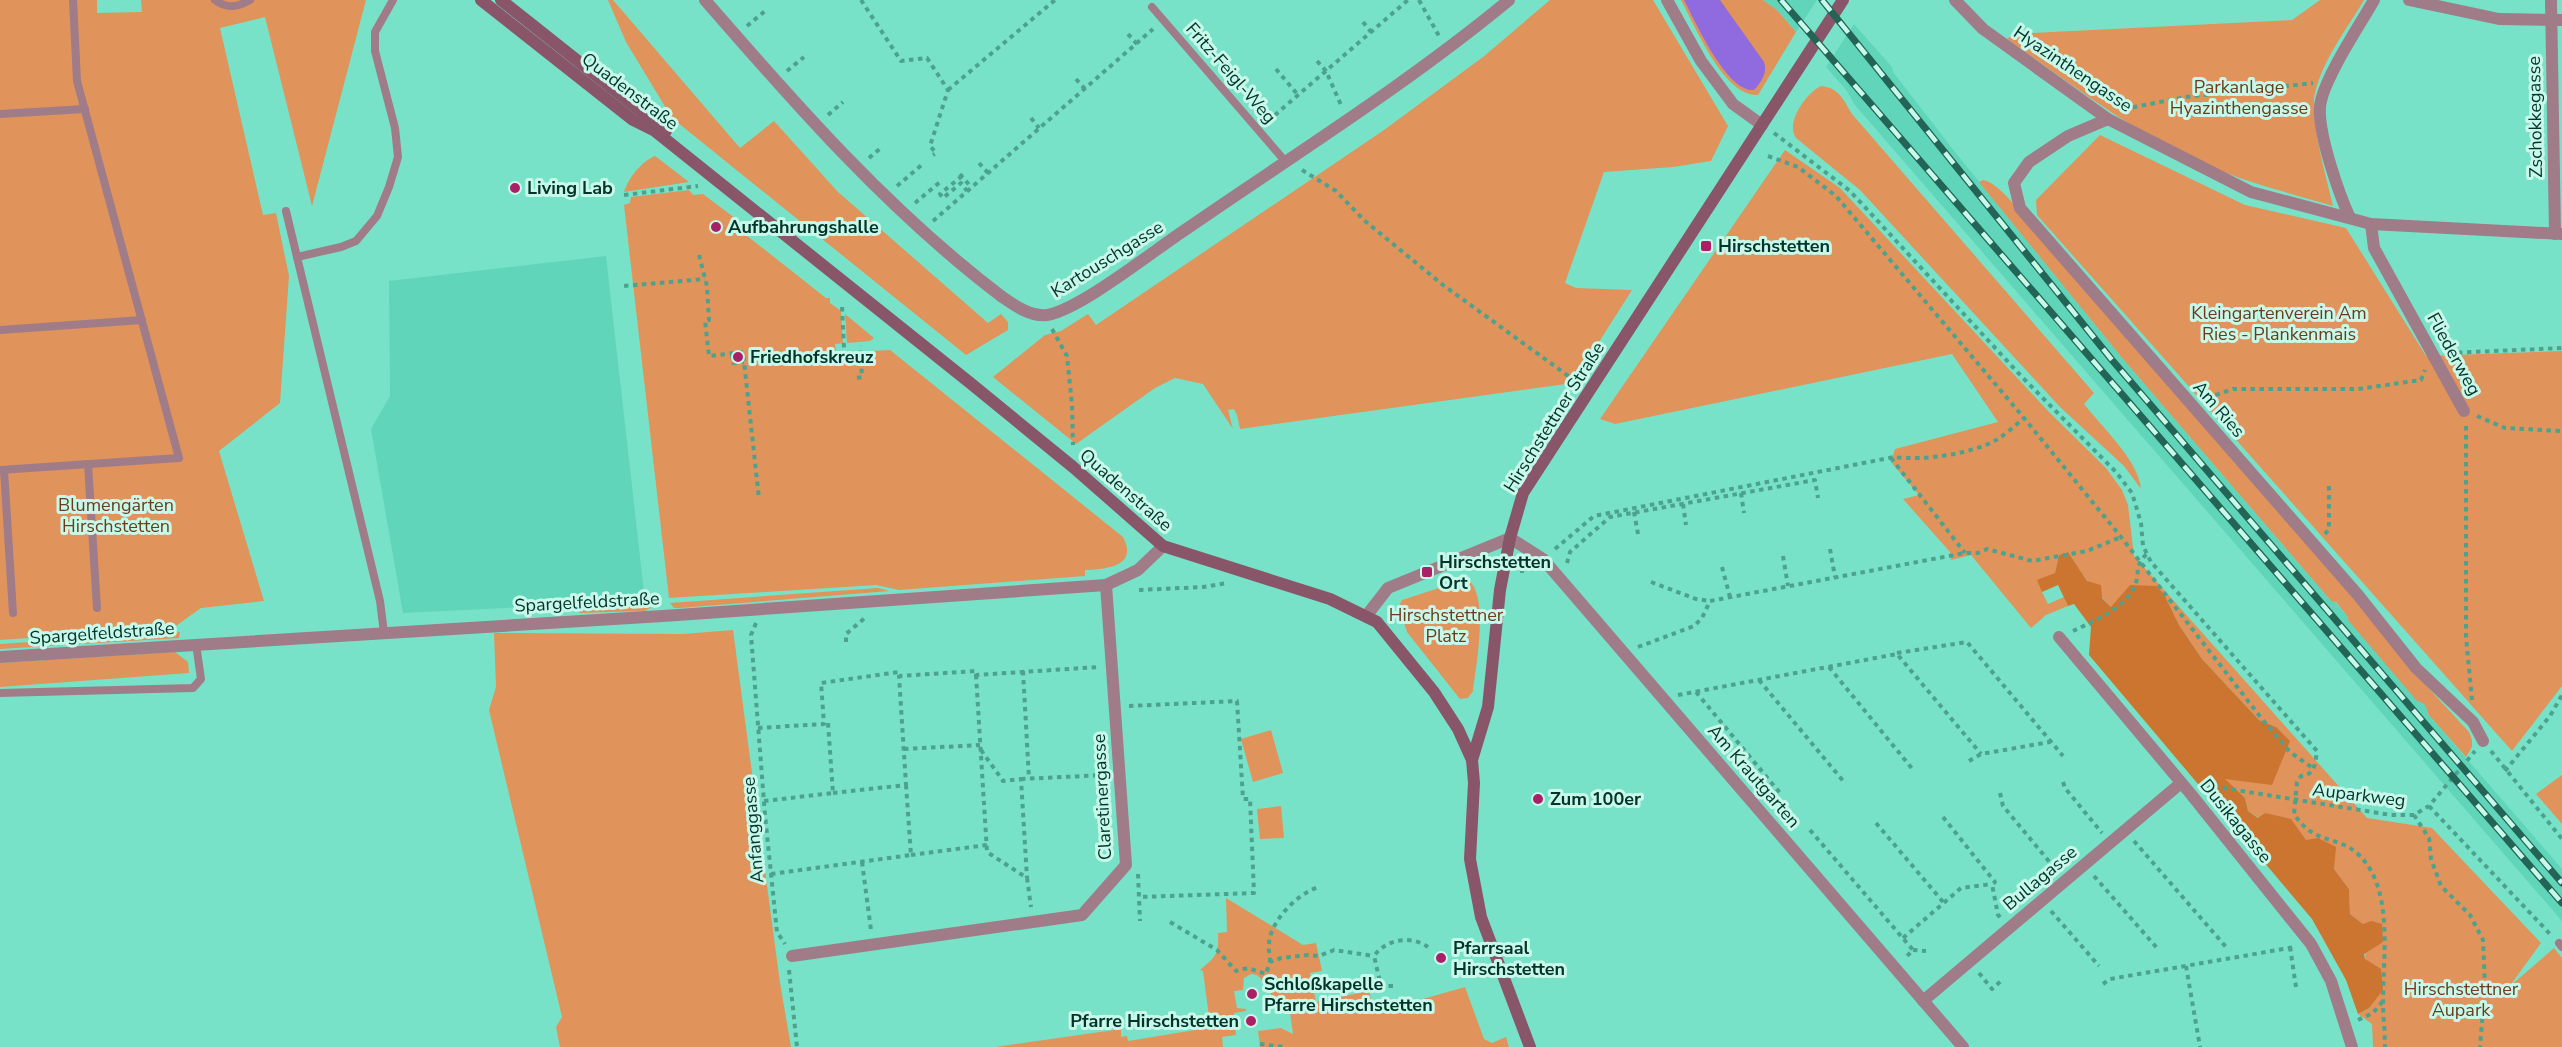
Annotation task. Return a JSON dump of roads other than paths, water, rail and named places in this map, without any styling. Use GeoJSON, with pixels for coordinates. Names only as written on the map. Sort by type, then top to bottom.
{"type":"FeatureCollection","features":[{"type":"Feature","properties":{"kind":"street","name":"Quadenstraße"},"geometry":{"type":"LineString","coordinates":[[481,0],[633,120],[655,131],[995,403],[1163,546],[1330,599],[1367,615],[1387,631],[1434,692],[1458,729],[1472,760]]}},
{"type":"Feature","properties":{"kind":"street","name":"Quadenstraße"},"geometry":{"type":"LineString","coordinates":[[501,0],[751,198],[757,213]]}},
{"type":"Feature","properties":{"kind":"street","name":"Kartouschgasse"},"geometry":{"type":"LineString","coordinates":[[705,0],[807,117],[890,203],[974,275],[1017,307],[1030,313],[1045,315],[1085,298],[1348,119],[1448,48],[1509,0]]}},
{"type":"Feature","properties":{"kind":"street"},"geometry":{"type":"LineString","coordinates":[[1667,0],[1701,61],[1733,104],[1762,125]]}},
{"type":"Feature","properties":{"kind":"street","name":"Hirschstettner Straße"},"geometry":{"type":"LineString","coordinates":[[1530,1047],[1481,917],[1470,859],[1474,783],[1472,760],[1488,707],[1500,590],[1510,538],[1523,493],[1843,0]]}},
{"type":"Feature","properties":{"kind":"street","name":"Hyazinthengasse"},"geometry":{"type":"LineString","coordinates":[[1955,0],[1983,29],[2108,119],[2251,192],[2371,224],[2558,234]]}},
{"type":"Feature","properties":{"kind":"street"},"geometry":{"type":"LineString","coordinates":[[2350,219],[2323,131],[2320,106],[2328,82],[2374,0]]}},
{"type":"Feature","properties":{"kind":"street"},"geometry":{"type":"LineString","coordinates":[[2409,0],[2499,19],[2556,21]]}},
{"type":"Feature","properties":{"kind":"street","name":"Zschokkegasse"},"geometry":{"type":"LineString","coordinates":[[2552,0],[2556,21],[2558,234]]}},
{"type":"Feature","properties":{"kind":"street","name":"Am Ries"},"geometry":{"type":"LineString","coordinates":[[2108,119],[2068,136],[2029,162],[2013,183],[2020,208],[2358,595],[2416,668],[2474,722],[2483,741]]}},
{"type":"Feature","properties":{"kind":"street","name":"Fliederweg"},"geometry":{"type":"LineString","coordinates":[[2371,224],[2374,248],[2464,411]]}},
{"type":"Feature","properties":{"kind":"street"},"geometry":{"type":"LineString","coordinates":[[1367,615],[1388,588],[1510,538]]}},
{"type":"Feature","properties":{"kind":"street","name":"Am Krautgarten"},"geometry":{"type":"LineString","coordinates":[[1510,538],[1543,559],[1963,1047]]}},
{"type":"Feature","properties":{"kind":"street","name":"Spargelfeldstraße"},"geometry":{"type":"LineString","coordinates":[[0,657],[1106,585],[1138,570],[1163,546]]}},
{"type":"Feature","properties":{"kind":"street","name":"Claretinergasse"},"geometry":{"type":"LineString","coordinates":[[792,956],[1082,915],[1126,865],[1106,585]]}},
{"type":"Feature","properties":{"kind":"street","name":"Dusikagasse"},"geometry":{"type":"LineString","coordinates":[[2059,637],[2311,944],[2331,981],[2352,1047]]}},
{"type":"Feature","properties":{"kind":"street","name":"Bullagasse"},"geometry":{"type":"LineString","coordinates":[[1923,1001],[2181,783]]}},
{"type":"Feature","properties":{"kind":"lane"},"geometry":{"type":"LineString","coordinates":[[13,613],[2,470],[179,458],[77,81],[73,0]]}},
{"type":"Feature","properties":{"kind":"lane"},"geometry":{"type":"LineString","coordinates":[[215,0],[230,6],[240,6],[250,0]]}},
{"type":"Feature","properties":{"kind":"lane"},"geometry":{"type":"LineString","coordinates":[[297,257],[341,247],[356,241],[376,216],[389,187],[398,157],[395,128],[375,51],[375,32],[393,0]]}},
{"type":"Feature","properties":{"kind":"lane","name":"Fritz-Feigl-Weg"},"geometry":{"type":"LineString","coordinates":[[1152,7],[1285,161]]}},
{"type":"Feature","properties":{"kind":"lane"},"geometry":{"type":"LineString","coordinates":[[0,114],[85,109]]}},
{"type":"Feature","properties":{"kind":"lane"},"geometry":{"type":"LineString","coordinates":[[286,211],[380,601],[384,633]]}},
{"type":"Feature","properties":{"kind":"lane"},"geometry":{"type":"LineString","coordinates":[[0,330],[142,320]]}},
{"type":"Feature","properties":{"kind":"lane"},"geometry":{"type":"LineString","coordinates":[[88,464],[97,608]]}},
{"type":"Feature","properties":{"kind":"lane"},"geometry":{"type":"LineString","coordinates":[[0,693],[193,688],[201,679],[196,644]]}},
{"type":"Feature","properties":{"kind":"railway"},"geometry":{"type":"LineString","coordinates":[[1781,0],[2562,903]]}},
{"type":"Feature","properties":{"kind":"railway"},"geometry":{"type":"LineString","coordinates":[[1822,0],[2112,360],[2562,883]]}},
{"type":"Feature","properties":{"kind":"place","name":"Living Lab"},"geometry":{"type":"Point","coordinates":[515,188]}},
{"type":"Feature","properties":{"kind":"place","name":"Aufbahrungshalle"},"geometry":{"type":"Point","coordinates":[716,227]}},
{"type":"Feature","properties":{"kind":"place","name":"Hirschstetten"},"geometry":{"type":"Point","coordinates":[1706,246]}},
{"type":"Feature","properties":{"kind":"place","name":"Friedhofskreuz"},"geometry":{"type":"Point","coordinates":[738,357]}},
{"type":"Feature","properties":{"kind":"place","name":"Hirschstetten Ort"},"geometry":{"type":"Point","coordinates":[1427,572]}},
{"type":"Feature","properties":{"kind":"place","name":"Zum 100er"},"geometry":{"type":"Point","coordinates":[1538,799]}},
{"type":"Feature","properties":{"kind":"place","name":"Pfarrsaal Hirschstetten"},"geometry":{"type":"Point","coordinates":[1441,958]}},
{"type":"Feature","properties":{"kind":"place","name":"Schloßkapelle Pfarre Hirschstetten"},"geometry":{"type":"Point","coordinates":[1252,994]}},
{"type":"Feature","properties":{"kind":"place","name":"Pfarre Hirschstetten"},"geometry":{"type":"Point","coordinates":[1251,1021]}},
{"type":"Feature","properties":{"kind":"park label","name":"Parkanlage Hyazinthengasse"},"geometry":{"type":"Point","coordinates":[2239,97]}},
{"type":"Feature","properties":{"kind":"park label","name":"Kleingartenverein Am Ries - Plankenmais"},"geometry":{"type":"Point","coordinates":[2279,323]}},
{"type":"Feature","properties":{"kind":"park label","name":"Blumengärten Hirschstetten"},"geometry":{"type":"Point","coordinates":[116,515]}},
{"type":"Feature","properties":{"kind":"park label","name":"Hirschstettner Platz"},"geometry":{"type":"Point","coordinates":[1446,625]}},
{"type":"Feature","properties":{"kind":"park label","name":"Hirschstettner Aupark"},"geometry":{"type":"Point","coordinates":[2461,999]}}]}
